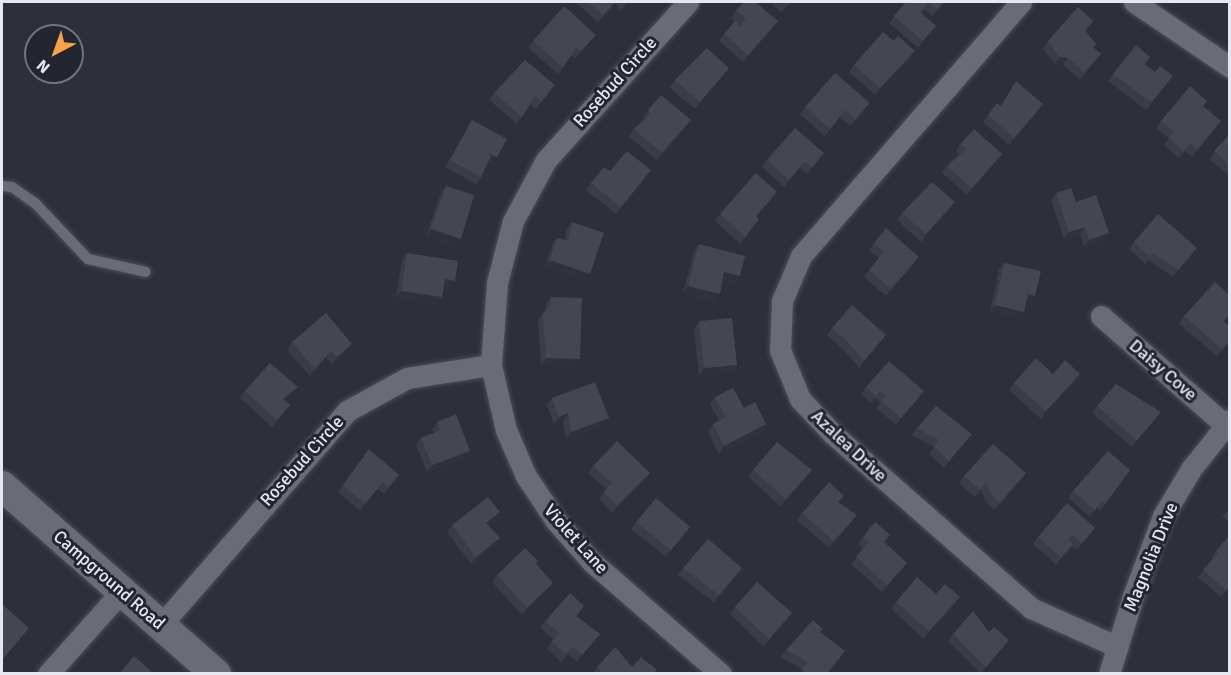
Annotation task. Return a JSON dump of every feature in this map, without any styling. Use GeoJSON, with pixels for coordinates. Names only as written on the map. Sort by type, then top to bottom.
{"type":"FeatureCollection","features":[{"type":"Feature","properties":{"kind":"street","name":"Rosebud Circle"},"geometry":{"type":"LineString","coordinates":[[161,625],[347,411],[407,378],[491,365],[497,283],[513,221],[541,170],[688,2]]}},
{"type":"Feature","properties":{"kind":"street","name":"Azalea Drive"},"geometry":{"type":"LineString","coordinates":[[1021,2],[801,256],[782,301],[780,350],[800,399],[860,458],[1031,608],[1118,647]]}},
{"type":"Feature","properties":{"kind":"street"},"geometry":{"type":"LineString","coordinates":[[1134,2],[1230,67]]}},
{"type":"Feature","properties":{"kind":"street","name":"Daisy Cove"},"geometry":{"type":"LineString","coordinates":[[1101,316],[1227,422]]}},
{"type":"Feature","properties":{"kind":"street","name":"Violet Lane"},"geometry":{"type":"LineString","coordinates":[[491,365],[506,430],[526,476],[556,521],[592,562],[721,674]]}},
{"type":"Feature","properties":{"kind":"street","name":"Magnolia Drive"},"geometry":{"type":"LineString","coordinates":[[1109,674],[1163,516],[1191,469],[1227,422]]}},
{"type":"Feature","properties":{"kind":"street","name":"Campground Road"},"geometry":{"type":"LineString","coordinates":[[2,486],[216,674]]}},
{"type":"Feature","properties":{"kind":"street"},"geometry":{"type":"LineString","coordinates":[[48,674],[122,591]]}},
{"type":"Feature","properties":{"kind":"lane"},"geometry":{"type":"LineString","coordinates":[[2,186],[12,187],[35,203],[88,259],[146,272]]}},
{"type":"Feature","properties":{"kind":"building"},"geometry":{"type":"Polygon","coordinates":[[[588,2],[615,2],[603,15],[588,2]]]}},
{"type":"Feature","properties":{"kind":"building"},"geometry":{"type":"Polygon","coordinates":[[[744,2],[755,2],[778,21],[748,55],[724,34],[735,21],[740,26],[746,19],[736,10],[744,2]]]}},
{"type":"Feature","properties":{"kind":"building"},"geometry":{"type":"Polygon","coordinates":[[[906,2],[929,2],[920,12],[936,26],[923,41],[894,16],[906,2]]]}},
{"type":"Feature","properties":{"kind":"building"},"geometry":{"type":"Polygon","coordinates":[[[929,2],[944,2],[937,9],[929,2]]]}},
{"type":"Feature","properties":{"kind":"building"},"geometry":{"type":"Polygon","coordinates":[[[564,6],[596,35],[581,51],[576,48],[563,67],[533,41],[564,6]]]}},
{"type":"Feature","properties":{"kind":"building"},"geometry":{"type":"Polygon","coordinates":[[[1078,7],[1093,21],[1085,31],[1096,44],[1093,47],[1101,54],[1084,72],[1068,58],[1060,57],[1048,41],[1078,7]]]}},
{"type":"Feature","properties":{"kind":"building"},"geometry":{"type":"Polygon","coordinates":[[[883,32],[894,41],[898,36],[915,51],[880,88],[854,65],[883,32]]]}},
{"type":"Feature","properties":{"kind":"building"},"geometry":{"type":"Polygon","coordinates":[[[1136,45],[1150,57],[1145,64],[1155,72],[1160,66],[1173,76],[1151,102],[1113,74],[1136,45]]]}},
{"type":"Feature","properties":{"kind":"building"},"geometry":{"type":"Polygon","coordinates":[[[707,48],[729,68],[700,102],[675,80],[707,48]]]}},
{"type":"Feature","properties":{"kind":"building"},"geometry":{"type":"Polygon","coordinates":[[[525,60],[555,85],[541,102],[535,96],[522,117],[494,93],[525,60]]]}},
{"type":"Feature","properties":{"kind":"building"},"geometry":{"type":"Polygon","coordinates":[[[835,73],[870,103],[855,119],[845,110],[830,129],[805,107],[835,73]]]}},
{"type":"Feature","properties":{"kind":"building"},"geometry":{"type":"Polygon","coordinates":[[[1016,81],[1043,104],[1014,138],[988,115],[997,103],[1001,106],[1016,81]]]}},
{"type":"Feature","properties":{"kind":"building"},"geometry":{"type":"Polygon","coordinates":[[[1190,86],[1207,101],[1203,106],[1221,121],[1197,150],[1190,144],[1184,151],[1169,138],[1174,131],[1161,121],[1190,86]]]}},
{"type":"Feature","properties":{"kind":"building"},"geometry":{"type":"Polygon","coordinates":[[[661,95],[691,120],[662,153],[634,129],[651,113],[648,110],[661,95]]]}},
{"type":"Feature","properties":{"kind":"building"},"geometry":{"type":"Polygon","coordinates":[[[472,120],[507,139],[497,157],[487,153],[491,156],[481,177],[450,160],[472,120]]]}},
{"type":"Feature","properties":{"kind":"building"},"geometry":{"type":"Polygon","coordinates":[[[795,128],[824,153],[812,167],[805,161],[789,180],[767,160],[795,128]]]}},
{"type":"Feature","properties":{"kind":"building"},"geometry":{"type":"Polygon","coordinates":[[[974,129],[1002,154],[972,188],[947,166],[966,149],[960,144],[974,129]]]}},
{"type":"Feature","properties":{"kind":"building"},"geometry":{"type":"Polygon","coordinates":[[[1230,134],[1230,165],[1214,151],[1230,134]]]}},
{"type":"Feature","properties":{"kind":"building"},"geometry":{"type":"Polygon","coordinates":[[[627,151],[651,170],[621,207],[591,183],[604,167],[610,171],[627,151]]]}},
{"type":"Feature","properties":{"kind":"building"},"geometry":{"type":"Polygon","coordinates":[[[756,173],[777,192],[756,216],[759,219],[745,237],[720,214],[756,173]]]}},
{"type":"Feature","properties":{"kind":"building"},"geometry":{"type":"Polygon","coordinates":[[[932,182],[955,202],[926,234],[902,213],[932,182]]]}},
{"type":"Feature","properties":{"kind":"building"},"geometry":{"type":"Polygon","coordinates":[[[446,186],[474,195],[461,239],[431,229],[446,186]]]}},
{"type":"Feature","properties":{"kind":"building"},"geometry":{"type":"Polygon","coordinates":[[[1071,188],[1076,202],[1096,195],[1109,233],[1089,240],[1085,227],[1069,232],[1056,193],[1071,188]]]}},
{"type":"Feature","properties":{"kind":"building"},"geometry":{"type":"Polygon","coordinates":[[[1158,214],[1197,248],[1178,270],[1153,253],[1150,256],[1134,242],[1158,214]]]}},
{"type":"Feature","properties":{"kind":"building"},"geometry":{"type":"Polygon","coordinates":[[[572,222],[604,233],[590,274],[550,260],[557,238],[568,241],[572,222]]]}},
{"type":"Feature","properties":{"kind":"building"},"geometry":{"type":"Polygon","coordinates":[[[886,228],[919,257],[891,289],[869,270],[884,252],[874,243],[886,228]]]}},
{"type":"Feature","properties":{"kind":"building"},"geometry":{"type":"Polygon","coordinates":[[[699,244],[745,256],[740,276],[724,272],[720,294],[688,286],[699,244]]]}},
{"type":"Feature","properties":{"kind":"building"},"geometry":{"type":"Polygon","coordinates":[[[407,253],[458,261],[455,281],[445,279],[442,297],[401,291],[407,253]]]}},
{"type":"Feature","properties":{"kind":"building"},"geometry":{"type":"Polygon","coordinates":[[[1004,263],[1041,271],[1035,296],[1028,294],[1024,312],[995,305],[1004,263]]]}},
{"type":"Feature","properties":{"kind":"building"},"geometry":{"type":"Polygon","coordinates":[[[1215,282],[1230,296],[1230,314],[1223,321],[1230,327],[1230,340],[1222,349],[1184,316],[1215,282]]]}},
{"type":"Feature","properties":{"kind":"building"},"geometry":{"type":"Polygon","coordinates":[[[551,297],[582,298],[580,359],[546,358],[543,313],[550,306],[551,297]]]}},
{"type":"Feature","properties":{"kind":"building"},"geometry":{"type":"Polygon","coordinates":[[[852,305],[886,335],[864,361],[832,328],[852,305]]]}},
{"type":"Feature","properties":{"kind":"building"},"geometry":{"type":"Polygon","coordinates":[[[326,313],[352,344],[337,357],[331,351],[315,369],[292,342],[326,313]]]}},
{"type":"Feature","properties":{"kind":"building"},"geometry":{"type":"Polygon","coordinates":[[[732,318],[737,365],[704,368],[699,321],[732,318]]]}},
{"type":"Feature","properties":{"kind":"building"},"geometry":{"type":"Polygon","coordinates":[[[1036,358],[1053,374],[1065,360],[1080,374],[1046,411],[1014,383],[1036,358]]]}},
{"type":"Feature","properties":{"kind":"building"},"geometry":{"type":"Polygon","coordinates":[[[889,361],[924,391],[901,418],[881,401],[886,396],[880,391],[876,396],[866,387],[889,361]]]}},
{"type":"Feature","properties":{"kind":"building"},"geometry":{"type":"Polygon","coordinates":[[[270,363],[298,387],[283,399],[290,405],[277,420],[245,391],[270,363]]]}},
{"type":"Feature","properties":{"kind":"building"},"geometry":{"type":"Polygon","coordinates":[[[595,382],[609,418],[571,432],[568,413],[559,417],[552,398],[595,382]]]}},
{"type":"Feature","properties":{"kind":"building"},"geometry":{"type":"Polygon","coordinates":[[[1116,384],[1161,412],[1137,440],[1097,406],[1116,384]]]}},
{"type":"Feature","properties":{"kind":"building"},"geometry":{"type":"Polygon","coordinates":[[[733,388],[744,408],[755,402],[766,424],[724,446],[713,424],[726,417],[715,397],[733,388]]]}},
{"type":"Feature","properties":{"kind":"building"},"geometry":{"type":"Polygon","coordinates":[[[936,406],[972,434],[949,461],[934,447],[939,440],[917,428],[936,406]]]}},
{"type":"Feature","properties":{"kind":"building"},"geometry":{"type":"Polygon","coordinates":[[[456,414],[470,451],[432,465],[421,438],[440,430],[437,422],[456,414]]]}},
{"type":"Feature","properties":{"kind":"building"},"geometry":{"type":"Polygon","coordinates":[[[617,441],[650,473],[617,506],[604,492],[612,483],[593,466],[617,441]]]}},
{"type":"Feature","properties":{"kind":"building"},"geometry":{"type":"Polygon","coordinates":[[[777,442],[812,470],[786,499],[753,470],[777,442]]]}},
{"type":"Feature","properties":{"kind":"building"},"geometry":{"type":"Polygon","coordinates":[[[993,444],[1026,473],[1000,503],[991,495],[986,482],[980,490],[964,476],[993,444]]]}},
{"type":"Feature","properties":{"kind":"building"},"geometry":{"type":"Polygon","coordinates":[[[369,449],[399,475],[389,487],[383,482],[365,504],[343,485],[369,449]]]}},
{"type":"Feature","properties":{"kind":"building"},"geometry":{"type":"Polygon","coordinates":[[[1108,451],[1130,470],[1105,504],[1102,501],[1095,510],[1073,491],[1108,451]]]}},
{"type":"Feature","properties":{"kind":"building"},"geometry":{"type":"Polygon","coordinates":[[[829,482],[844,496],[838,502],[857,515],[834,541],[802,513],[829,482]]]}},
{"type":"Feature","properties":{"kind":"building"},"geometry":{"type":"Polygon","coordinates":[[[488,497],[500,512],[486,523],[500,538],[476,557],[452,525],[488,497]]]}},
{"type":"Feature","properties":{"kind":"building"},"geometry":{"type":"Polygon","coordinates":[[[656,498],[690,527],[671,550],[636,522],[656,498]]]}},
{"type":"Feature","properties":{"kind":"building"},"geometry":{"type":"Polygon","coordinates":[[[1067,503],[1095,528],[1082,543],[1072,535],[1068,540],[1073,544],[1061,557],[1038,537],[1067,503]]]}},
{"type":"Feature","properties":{"kind":"building"},"geometry":{"type":"Polygon","coordinates":[[[875,522],[890,535],[884,542],[907,563],[887,585],[856,557],[869,542],[863,537],[875,522]]]}},
{"type":"Feature","properties":{"kind":"building"},"geometry":{"type":"Polygon","coordinates":[[[1230,535],[1230,586],[1226,590],[1203,570],[1230,535]]]}},
{"type":"Feature","properties":{"kind":"building"},"geometry":{"type":"Polygon","coordinates":[[[708,539],[742,568],[719,595],[683,568],[708,539]]]}},
{"type":"Feature","properties":{"kind":"building"},"geometry":{"type":"Polygon","coordinates":[[[525,548],[538,561],[536,564],[553,583],[527,608],[497,575],[525,548]]]}},
{"type":"Feature","properties":{"kind":"building"},"geometry":{"type":"Polygon","coordinates":[[[917,577],[936,594],[945,584],[960,597],[929,631],[896,602],[917,577]]]}},
{"type":"Feature","properties":{"kind":"building"},"geometry":{"type":"Polygon","coordinates":[[[757,582],[792,613],[769,639],[735,607],[757,582]]]}},
{"type":"Feature","properties":{"kind":"building"},"geometry":{"type":"Polygon","coordinates":[[[570,593],[584,606],[576,616],[600,634],[582,655],[573,647],[566,654],[552,642],[559,633],[545,621],[570,593]]]}},
{"type":"Feature","properties":{"kind":"building"},"geometry":{"type":"Polygon","coordinates":[[[2,604],[29,628],[2,660],[2,604]]]}},
{"type":"Feature","properties":{"kind":"building"},"geometry":{"type":"Polygon","coordinates":[[[973,611],[989,632],[994,627],[1009,640],[986,667],[953,634],[973,611]]]}},
{"type":"Feature","properties":{"kind":"building"},"geometry":{"type":"Polygon","coordinates":[[[813,620],[823,629],[820,632],[845,651],[826,674],[807,674],[802,669],[808,662],[786,650],[813,620]]]}},
{"type":"Feature","properties":{"kind":"building"},"geometry":{"type":"Polygon","coordinates":[[[615,647],[632,667],[641,657],[657,670],[653,674],[604,674],[597,667],[615,647]]]}},
{"type":"Feature","properties":{"kind":"building"},"geometry":{"type":"Polygon","coordinates":[[[134,656],[154,674],[119,674],[134,656]]]}}]}
